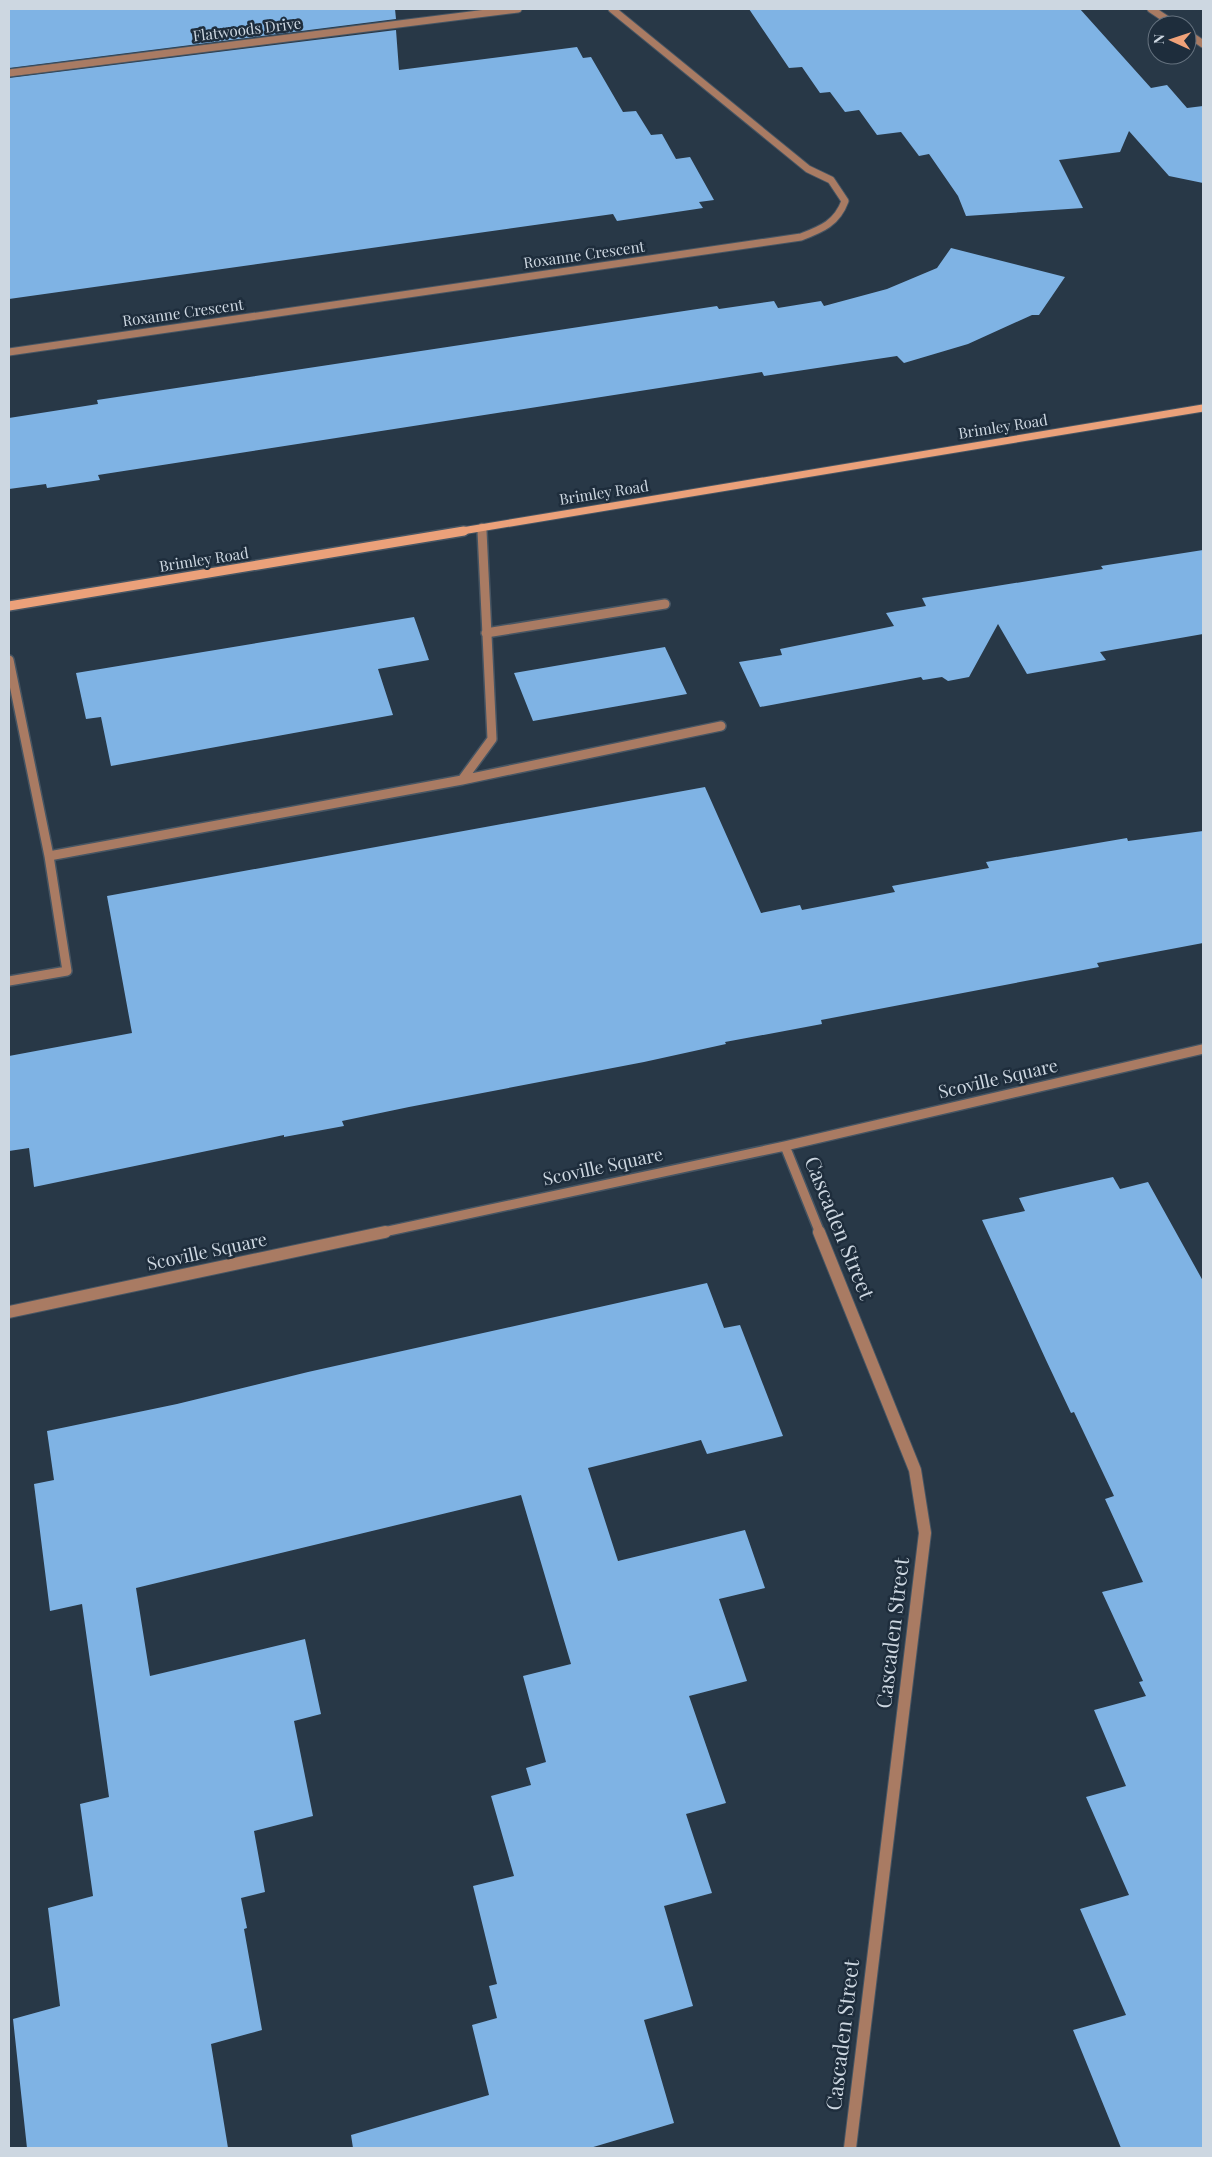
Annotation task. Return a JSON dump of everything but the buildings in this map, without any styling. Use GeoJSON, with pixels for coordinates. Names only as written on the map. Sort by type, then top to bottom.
{"type":"FeatureCollection","features":[{"type":"Feature","properties":{"kind":"main road","name":"Brimley Road"},"geometry":{"type":"LineString","coordinates":[[9,606],[1203,408]]}},
{"type":"Feature","properties":{"kind":"street","name":"Flatwoods Drive"},"geometry":{"type":"LineString","coordinates":[[9,73],[518,9]]}},
{"type":"Feature","properties":{"kind":"street","name":"Roxanne Crescent"},"geometry":{"type":"LineString","coordinates":[[9,352],[801,237],[824,229],[841,215],[845,200],[837,184],[828,176],[808,169],[612,9]]}},
{"type":"Feature","properties":{"kind":"street"},"geometry":{"type":"LineString","coordinates":[[462,780],[492,739],[482,527]]}},
{"type":"Feature","properties":{"kind":"street"},"geometry":{"type":"LineString","coordinates":[[486,633],[665,604]]}},
{"type":"Feature","properties":{"kind":"street"},"geometry":{"type":"LineString","coordinates":[[9,660],[49,856],[67,971],[9,981]]}},
{"type":"Feature","properties":{"kind":"street"},"geometry":{"type":"LineString","coordinates":[[49,856],[462,780],[721,726]]}},
{"type":"Feature","properties":{"kind":"street","name":"Scoville Square"},"geometry":{"type":"LineString","coordinates":[[9,1312],[785,1146],[1203,1049]]}},
{"type":"Feature","properties":{"kind":"street","name":"Cascaden Street"},"geometry":{"type":"LineString","coordinates":[[785,1146],[915,1470],[925,1533],[850,2148]]}}]}
